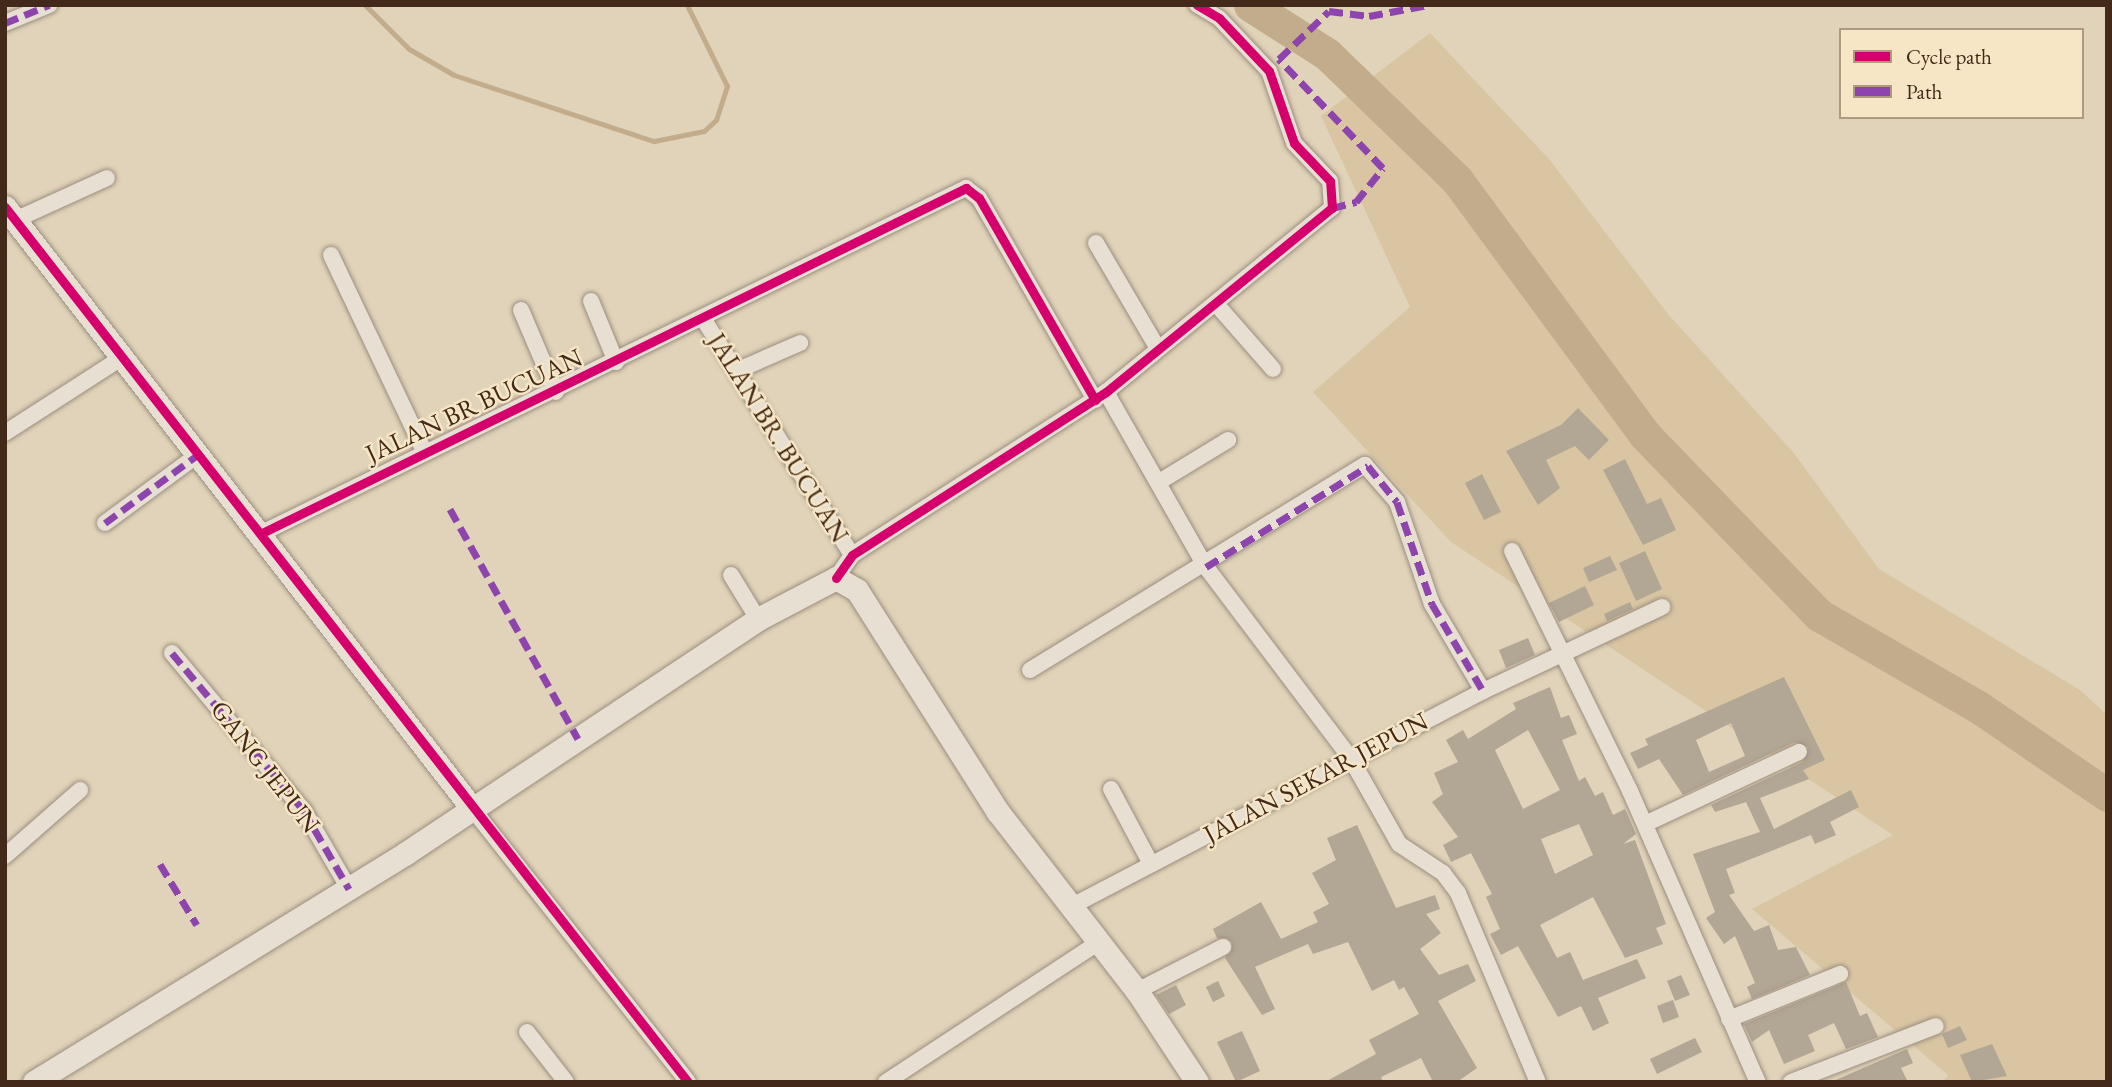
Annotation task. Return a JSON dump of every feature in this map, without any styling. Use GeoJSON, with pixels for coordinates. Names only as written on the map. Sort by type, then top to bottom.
{"type":"FeatureCollection","features":[{"type":"Feature","properties":{"kind":"main road"},"geometry":{"type":"LineString","coordinates":[[10,214],[199,454],[264,532],[471,807]]}},
{"type":"Feature","properties":{"kind":"main road"},"geometry":{"type":"LineString","coordinates":[[34,1082],[349,888],[758,619],[836,578],[857,590],[998,812],[1137,991],[1197,1082]]}},
{"type":"Feature","properties":{"kind":"street"},"geometry":{"type":"LineString","coordinates":[[5,23],[49,5]]}},
{"type":"Feature","properties":{"kind":"street"},"geometry":{"type":"LineString","coordinates":[[836,578],[852,555],[1101,396],[1157,347],[1217,305],[1311,230],[1335,197],[1330,181],[1294,143],[1269,71],[1224,12],[1198,5]]}},
{"type":"Feature","properties":{"kind":"street"},"geometry":{"type":"LineString","coordinates":[[10,214],[107,178]]}},
{"type":"Feature","properties":{"kind":"street","name":"JALAN BR BUCUAN"},"geometry":{"type":"LineString","coordinates":[[264,532],[424,451],[556,392],[970,189],[1101,396]]}},
{"type":"Feature","properties":{"kind":"street"},"geometry":{"type":"LineString","coordinates":[[1096,243],[1157,347]]}},
{"type":"Feature","properties":{"kind":"street"},"geometry":{"type":"LineString","coordinates":[[331,255],[424,451]]}},
{"type":"Feature","properties":{"kind":"street"},"geometry":{"type":"LineString","coordinates":[[591,301],[616,362]]}},
{"type":"Feature","properties":{"kind":"street"},"geometry":{"type":"LineString","coordinates":[[1217,305],[1273,369]]}},
{"type":"Feature","properties":{"kind":"street"},"geometry":{"type":"LineString","coordinates":[[521,310],[556,392]]}},
{"type":"Feature","properties":{"kind":"street","name":"JALAN BR. BUCUAN"},"geometry":{"type":"LineString","coordinates":[[704,320],[852,555]]}},
{"type":"Feature","properties":{"kind":"street"},"geometry":{"type":"LineString","coordinates":[[736,371],[800,343]]}},
{"type":"Feature","properties":{"kind":"street"},"geometry":{"type":"LineString","coordinates":[[5,433],[123,358]]}},
{"type":"Feature","properties":{"kind":"street"},"geometry":{"type":"LineString","coordinates":[[1101,396],[1159,482],[1206,567],[1351,759],[1399,844],[1434,865],[1458,893],[1538,1082]]}},
{"type":"Feature","properties":{"kind":"street"},"geometry":{"type":"LineString","coordinates":[[1159,482],[1228,440]]}},
{"type":"Feature","properties":{"kind":"street"},"geometry":{"type":"LineString","coordinates":[[105,523],[199,454]]}},
{"type":"Feature","properties":{"kind":"street"},"geometry":{"type":"LineString","coordinates":[[1030,670],[1206,567],[1368,466],[1397,502],[1432,604],[1483,691]]}},
{"type":"Feature","properties":{"kind":"street"},"geometry":{"type":"LineString","coordinates":[[1512,551],[1645,824],[1758,1082]]}},
{"type":"Feature","properties":{"kind":"street"},"geometry":{"type":"LineString","coordinates":[[731,575],[758,619]]}},
{"type":"Feature","properties":{"kind":"street","name":"JALAN SEKAR JEPUN"},"geometry":{"type":"LineString","coordinates":[[1070,906],[1483,691],[1565,656],[1662,607]]}},
{"type":"Feature","properties":{"kind":"street","name":"GANG JEPUN"},"geometry":{"type":"LineString","coordinates":[[172,653],[303,811],[349,888]]}},
{"type":"Feature","properties":{"kind":"street"},"geometry":{"type":"LineString","coordinates":[[1645,824],[1799,752]]}},
{"type":"Feature","properties":{"kind":"street"},"geometry":{"type":"LineString","coordinates":[[1111,789],[1151,864]]}},
{"type":"Feature","properties":{"kind":"street"},"geometry":{"type":"LineString","coordinates":[[5,856],[80,790]]}},
{"type":"Feature","properties":{"kind":"street"},"geometry":{"type":"LineString","coordinates":[[471,807],[688,1082]]}},
{"type":"Feature","properties":{"kind":"street"},"geometry":{"type":"LineString","coordinates":[[886,1082],[1099,942]]}},
{"type":"Feature","properties":{"kind":"street"},"geometry":{"type":"LineString","coordinates":[[1137,991],[1223,947]]}},
{"type":"Feature","properties":{"kind":"street"},"geometry":{"type":"LineString","coordinates":[[1729,1019],[1840,974]]}},
{"type":"Feature","properties":{"kind":"street"},"geometry":{"type":"LineString","coordinates":[[1791,1082],[1936,1026]]}},
{"type":"Feature","properties":{"kind":"street"},"geometry":{"type":"LineString","coordinates":[[527,1032],[566,1082]]}},
{"type":"Feature","properties":{"kind":"shaded area"},"geometry":{"type":"Polygon","coordinates":[[[1430,33],[1549,159],[1668,314],[1793,452],[1879,569],[2080,690],[2107,715],[2107,1082],[1943,1082],[1948,1075],[1752,909],[1893,835],[1451,542],[1313,392],[1410,307],[1321,116],[1430,33]]]}},
{"type":"Feature","properties":{"kind":"building"},"geometry":{"type":"Polygon","coordinates":[[[1578,408],[1609,440],[1589,460],[1575,446],[1546,460],[1560,488],[1538,505],[1506,451],[1561,425],[1578,408]]]}},
{"type":"Feature","properties":{"kind":"building"},"geometry":{"type":"Polygon","coordinates":[[[1625,459],[1647,504],[1661,498],[1676,530],[1643,545],[1603,470],[1625,459]]]}},
{"type":"Feature","properties":{"kind":"building"},"geometry":{"type":"Polygon","coordinates":[[[1482,474],[1501,512],[1484,520],[1465,483],[1482,474]]]}},
{"type":"Feature","properties":{"kind":"building"},"geometry":{"type":"Polygon","coordinates":[[[1645,551],[1662,589],[1636,601],[1619,563],[1645,551]]]}},
{"type":"Feature","properties":{"kind":"building"},"geometry":{"type":"Polygon","coordinates":[[[1610,556],[1617,570],[1589,582],[1583,568],[1610,556]]]}},
{"type":"Feature","properties":{"kind":"building"},"geometry":{"type":"Polygon","coordinates":[[[1585,586],[1594,605],[1559,622],[1549,603],[1585,586]]]}},
{"type":"Feature","properties":{"kind":"building"},"geometry":{"type":"Polygon","coordinates":[[[1630,602],[1633,609],[1607,621],[1604,614],[1630,602]]]}},
{"type":"Feature","properties":{"kind":"building"},"geometry":{"type":"Polygon","coordinates":[[[1528,638],[1535,655],[1506,668],[1499,650],[1528,638]]]}},
{"type":"Feature","properties":{"kind":"building"},"geometry":{"type":"Polygon","coordinates":[[[1784,677],[1825,760],[1803,770],[1809,779],[1760,798],[1774,829],[1851,790],[1859,807],[1830,822],[1836,835],[1815,844],[1811,835],[1726,869],[1735,893],[1729,895],[1754,931],[1769,925],[1778,950],[1796,947],[1810,975],[1752,999],[1747,987],[1755,983],[1735,936],[1724,944],[1706,918],[1715,912],[1693,854],[1760,832],[1746,802],[1715,812],[1711,805],[1803,762],[1808,747],[1795,742],[1683,795],[1659,759],[1638,769],[1630,753],[1648,745],[1645,739],[1784,677]],[[1731,723],[1696,740],[1709,772],[1745,756],[1731,723]]]}},
{"type":"Feature","properties":{"kind":"building"},"geometry":{"type":"Polygon","coordinates":[[[1550,687],[1561,718],[1569,715],[1577,734],[1562,740],[1579,781],[1585,777],[1595,796],[1603,792],[1613,815],[1625,809],[1636,834],[1623,844],[1635,840],[1666,924],[1656,928],[1663,944],[1625,958],[1593,897],[1540,925],[1557,958],[1570,952],[1583,980],[1637,959],[1646,978],[1598,998],[1609,1023],[1593,1031],[1581,1006],[1558,1017],[1518,946],[1501,955],[1490,934],[1500,929],[1486,897],[1492,894],[1471,853],[1451,862],[1443,845],[1458,837],[1432,802],[1443,794],[1434,773],[1458,762],[1446,740],[1463,730],[1468,739],[1516,709],[1513,703],[1550,687]],[[1528,730],[1495,750],[1523,809],[1560,790],[1528,730]],[[1579,824],[1541,839],[1555,874],[1593,855],[1579,824]]]}},
{"type":"Feature","properties":{"kind":"building"},"geometry":{"type":"Polygon","coordinates":[[[1357,825],[1396,908],[1435,895],[1440,909],[1426,914],[1441,933],[1420,949],[1439,975],[1468,964],[1476,981],[1438,1001],[1477,1068],[1457,1082],[1433,1082],[1421,1058],[1381,1077],[1383,1082],[1325,1082],[1376,1054],[1369,1040],[1419,1014],[1404,987],[1399,990],[1394,980],[1372,991],[1348,942],[1313,954],[1308,944],[1255,967],[1275,1009],[1262,1015],[1225,958],[1232,942],[1217,938],[1213,929],[1261,902],[1281,939],[1318,922],[1313,912],[1329,904],[1312,873],[1336,860],[1327,838],[1357,825]]]}},
{"type":"Feature","properties":{"kind":"building"},"geometry":{"type":"Polygon","coordinates":[[[1681,975],[1690,995],[1675,1001],[1667,981],[1681,975]]]}},
{"type":"Feature","properties":{"kind":"building"},"geometry":{"type":"Polygon","coordinates":[[[1218,981],[1225,996],[1213,1002],[1206,987],[1218,981]]]}},
{"type":"Feature","properties":{"kind":"building"},"geometry":{"type":"Polygon","coordinates":[[[1846,982],[1860,1016],[1867,1013],[1878,1037],[1846,1049],[1834,1023],[1808,1035],[1815,1051],[1784,1064],[1769,1030],[1752,1042],[1744,1024],[1846,982]]]}},
{"type":"Feature","properties":{"kind":"building"},"geometry":{"type":"Polygon","coordinates":[[[1176,985],[1186,1005],[1169,1014],[1156,995],[1176,985]]]}},
{"type":"Feature","properties":{"kind":"building"},"geometry":{"type":"Polygon","coordinates":[[[1673,1000],[1679,1017],[1663,1023],[1657,1006],[1673,1000]]]}},
{"type":"Feature","properties":{"kind":"building"},"geometry":{"type":"Polygon","coordinates":[[[1960,1026],[1967,1040],[1948,1048],[1942,1034],[1960,1026]]]}},
{"type":"Feature","properties":{"kind":"building"},"geometry":{"type":"Polygon","coordinates":[[[1242,1031],[1260,1071],[1236,1082],[1217,1042],[1242,1031]]]}},
{"type":"Feature","properties":{"kind":"building"},"geometry":{"type":"Polygon","coordinates":[[[1695,1038],[1702,1052],[1657,1074],[1650,1059],[1695,1038]]]}},
{"type":"Feature","properties":{"kind":"building"},"geometry":{"type":"Polygon","coordinates":[[[1992,1044],[2007,1076],[1972,1082],[1960,1055],[1992,1044]]]}},
{"type":"Feature","properties":{"kind":"building"},"geometry":{"type":"Polygon","coordinates":[[[1907,1049],[1913,1063],[1901,1068],[1908,1082],[1831,1082],[1907,1049]]]}},
{"type":"Feature","properties":{"kind":"waterway"},"geometry":{"type":"LineString","coordinates":[[365,5],[409,49],[454,75],[654,141],[704,131],[716,120],[727,86],[687,5]]}},
{"type":"Feature","properties":{"kind":"waterway"},"geometry":{"type":"LineString","coordinates":[[1250,5],[1327,54],[1457,180],[1645,435],[1819,615],[1980,708],[2107,795]]}},
{"type":"Feature","properties":{"kind":"marked path"},"geometry":{"type":"LineString","coordinates":[[5,23],[49,5]]}},
{"type":"Feature","properties":{"kind":"marked path"},"geometry":{"type":"LineString","coordinates":[[1332,208],[1356,202],[1383,168],[1279,59],[1329,11],[1369,16],[1428,5]]}},
{"type":"Feature","properties":{"kind":"marked path"},"geometry":{"type":"LineString","coordinates":[[105,523],[199,454]]}},
{"type":"Feature","properties":{"kind":"marked path"},"geometry":{"type":"LineString","coordinates":[[1206,567],[1368,466],[1397,502],[1432,604],[1483,691]]}},
{"type":"Feature","properties":{"kind":"marked path"},"geometry":{"type":"LineString","coordinates":[[450,509],[578,739]]}},
{"type":"Feature","properties":{"kind":"marked path"},"geometry":{"type":"LineString","coordinates":[[172,653],[304,811],[349,889]]}},
{"type":"Feature","properties":{"kind":"marked path"},"geometry":{"type":"LineString","coordinates":[[160,864],[197,925]]}},
{"type":"Feature","properties":{"kind":"cycle path"},"geometry":{"type":"LineString","coordinates":[[836,578],[852,555],[1106,392],[1332,208],[1330,181],[1294,143],[1269,71],[1219,18],[1197,5]]}},
{"type":"Feature","properties":{"kind":"cycle path"},"geometry":{"type":"LineString","coordinates":[[264,532],[966,188],[979,198],[1095,400]]}},
{"type":"Feature","properties":{"kind":"cycle path"},"geometry":{"type":"LineString","coordinates":[[5,207],[688,1082]]}}]}
